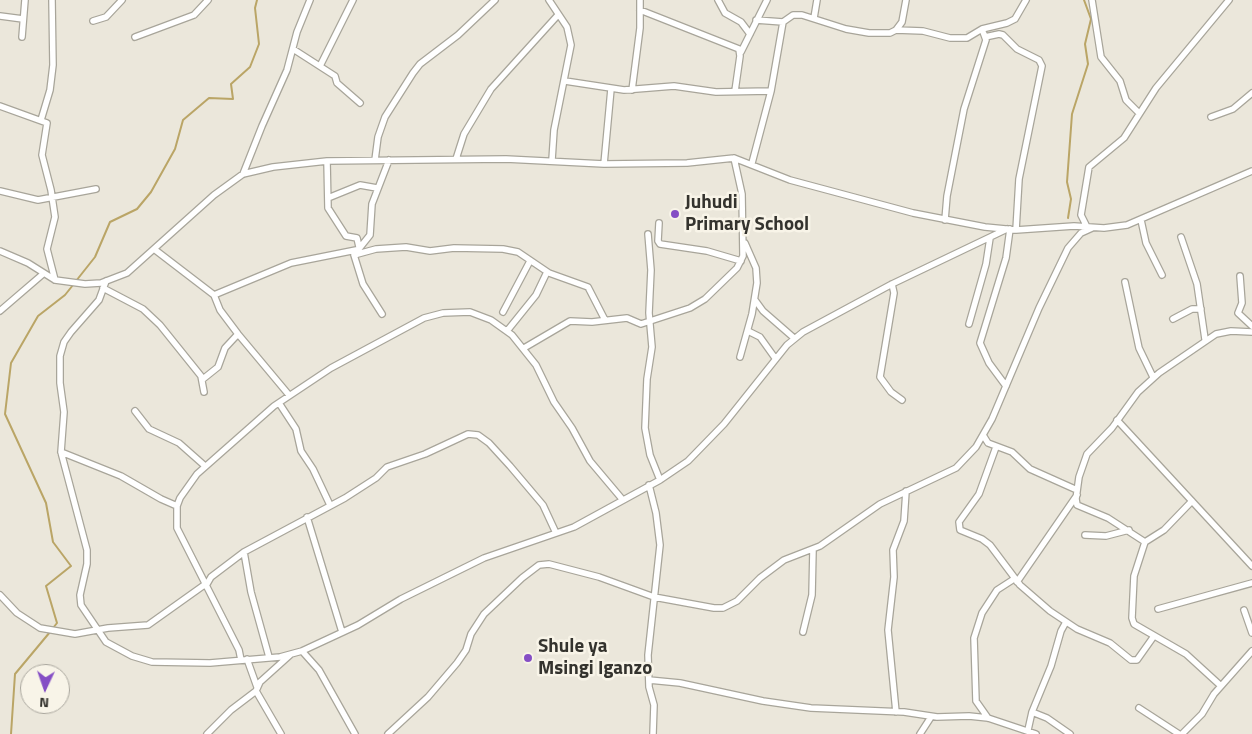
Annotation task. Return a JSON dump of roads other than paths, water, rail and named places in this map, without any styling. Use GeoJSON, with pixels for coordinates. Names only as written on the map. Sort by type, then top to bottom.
{"type":"FeatureCollection","features":[{"type":"Feature","properties":{"kind":"street"},"geometry":{"type":"LineString","coordinates":[[22,37],[25,0]]}},
{"type":"Feature","properties":{"kind":"street"},"geometry":{"type":"LineString","coordinates":[[41,120],[50,90],[54,65],[52,0]]}},
{"type":"Feature","properties":{"kind":"street"},"geometry":{"type":"LineString","coordinates":[[93,21],[106,17],[122,0]]}},
{"type":"Feature","properties":{"kind":"street"},"geometry":{"type":"LineString","coordinates":[[136,37],[194,15],[208,0]]}},
{"type":"Feature","properties":{"kind":"street"},"geometry":{"type":"LineString","coordinates":[[243,174],[257,137],[288,70],[301,22],[310,0]]}},
{"type":"Feature","properties":{"kind":"street"},"geometry":{"type":"LineString","coordinates":[[320,66],[352,0]]}},
{"type":"Feature","properties":{"kind":"street"},"geometry":{"type":"LineString","coordinates":[[374,160],[378,137],[385,117],[413,73],[420,64],[458,36],[495,0]]}},
{"type":"Feature","properties":{"kind":"street"},"geometry":{"type":"LineString","coordinates":[[549,0],[567,27],[571,37],[565,81],[553,136],[552,160]]}},
{"type":"Feature","properties":{"kind":"street"},"geometry":{"type":"LineString","coordinates":[[632,90],[640,0]]}},
{"type":"Feature","properties":{"kind":"street"},"geometry":{"type":"LineString","coordinates":[[718,0],[723,11],[740,22],[750,34]]}},
{"type":"Feature","properties":{"kind":"street"},"geometry":{"type":"LineString","coordinates":[[735,91],[741,52],[767,0]]}},
{"type":"Feature","properties":{"kind":"street"},"geometry":{"type":"LineString","coordinates":[[814,18],[817,0]]}},
{"type":"Feature","properties":{"kind":"street"},"geometry":{"type":"LineString","coordinates":[[896,30],[902,22],[906,0]]}},
{"type":"Feature","properties":{"kind":"street"},"geometry":{"type":"LineString","coordinates":[[756,20],[783,22],[793,16],[814,18],[846,29],[869,33],[882,34],[896,30],[931,31],[961,39],[982,29],[1007,23],[1015,19],[1026,0]]}},
{"type":"Feature","properties":{"kind":"street"},"geometry":{"type":"LineString","coordinates":[[1092,0],[1101,57],[1120,81],[1126,100],[1139,113]]}},
{"type":"Feature","properties":{"kind":"street"},"geometry":{"type":"LineString","coordinates":[[1087,227],[1081,214],[1089,167],[1120,143],[1176,62],[1229,0]]}},
{"type":"Feature","properties":{"kind":"street"},"geometry":{"type":"LineString","coordinates":[[640,10],[741,52]]}},
{"type":"Feature","properties":{"kind":"street"},"geometry":{"type":"LineString","coordinates":[[456,159],[464,134],[491,89],[558,15]]}},
{"type":"Feature","properties":{"kind":"street"},"geometry":{"type":"LineString","coordinates":[[0,16],[24,19]]}},
{"type":"Feature","properties":{"kind":"street"},"geometry":{"type":"LineString","coordinates":[[752,163],[771,91],[783,22]]}},
{"type":"Feature","properties":{"kind":"street"},"geometry":{"type":"LineString","coordinates":[[945,220],[947,196],[964,109],[985,37],[982,29]]}},
{"type":"Feature","properties":{"kind":"street"},"geometry":{"type":"LineString","coordinates":[[985,37],[1003,35],[1017,49],[1039,60],[1042,66],[1019,179],[1006,258],[980,343],[989,363],[1006,386]]}},
{"type":"Feature","properties":{"kind":"street"},"geometry":{"type":"LineString","coordinates":[[293,49],[335,76],[337,83],[360,103]]}},
{"type":"Feature","properties":{"kind":"street"},"geometry":{"type":"LineString","coordinates":[[565,81],[611,89],[632,90],[674,86],[712,91],[771,91]]}},
{"type":"Feature","properties":{"kind":"street"},"geometry":{"type":"LineString","coordinates":[[604,164],[611,89]]}},
{"type":"Feature","properties":{"kind":"street"},"geometry":{"type":"LineString","coordinates":[[1211,117],[1233,109],[1252,93]]}},
{"type":"Feature","properties":{"kind":"street"},"geometry":{"type":"LineString","coordinates":[[0,106],[47,123],[42,151],[52,197],[54,222],[49,234],[47,249],[55,280]]}},
{"type":"Feature","properties":{"kind":"street"},"geometry":{"type":"LineString","coordinates":[[1011,230],[892,284],[813,325],[794,338],[705,445],[681,467],[660,480],[622,499],[574,527],[484,558],[302,651],[292,654],[210,663],[152,662],[116,648],[106,642],[81,605],[81,590],[87,564],[87,550],[61,452],[64,412],[60,375],[62,347],[71,332],[99,300],[104,285],[127,273],[214,195],[243,174],[273,167],[327,161],[552,160],[604,164],[687,163],[734,158],[752,163],[771,174],[790,180],[945,220],[1011,230],[1068,226],[1104,228]]}},
{"type":"Feature","properties":{"kind":"street"},"geometry":{"type":"LineString","coordinates":[[524,348],[570,321],[628,318],[641,324],[678,312],[698,304],[726,280],[741,262],[744,242],[742,194],[734,158]]}},
{"type":"Feature","properties":{"kind":"street"},"geometry":{"type":"LineString","coordinates":[[357,251],[370,235],[371,210],[377,188],[389,160]]}},
{"type":"Feature","properties":{"kind":"street"},"geometry":{"type":"LineString","coordinates":[[327,161],[328,198],[331,214],[346,236],[357,238],[362,284],[382,314]]}},
{"type":"Feature","properties":{"kind":"street"},"geometry":{"type":"LineString","coordinates":[[388,734],[428,697],[457,663],[466,650],[471,634],[484,614],[522,578],[539,565],[549,564],[599,577],[654,597],[717,609],[728,606],[776,565],[790,557],[813,550],[880,504],[906,491],[933,481],[956,468],[966,459],[983,435],[1039,308],[1068,248],[1081,234],[1093,228],[1127,225],[1141,220],[1252,171]]}},
{"type":"Feature","properties":{"kind":"street"},"geometry":{"type":"LineString","coordinates":[[328,198],[360,185],[377,188]]}},
{"type":"Feature","properties":{"kind":"street"},"geometry":{"type":"LineString","coordinates":[[0,190],[34,200],[96,189]]}},
{"type":"Feature","properties":{"kind":"street"},"geometry":{"type":"LineString","coordinates":[[1141,220],[1146,243],[1162,276]]}},
{"type":"Feature","properties":{"kind":"street"},"geometry":{"type":"LineString","coordinates":[[659,223],[658,241],[660,244],[699,249],[741,262]]}},
{"type":"Feature","properties":{"kind":"street"},"geometry":{"type":"LineString","coordinates":[[648,234],[651,259],[649,320],[652,347],[647,379],[645,433],[650,455],[660,480]]}},
{"type":"Feature","properties":{"kind":"street"},"geometry":{"type":"LineString","coordinates":[[1181,237],[1192,267],[1206,339]]}},
{"type":"Feature","properties":{"kind":"street"},"geometry":{"type":"LineString","coordinates":[[969,324],[986,264],[990,238]]}},
{"type":"Feature","properties":{"kind":"street"},"geometry":{"type":"LineString","coordinates":[[740,357],[755,300],[756,268],[744,242]]}},
{"type":"Feature","properties":{"kind":"street"},"geometry":{"type":"LineString","coordinates":[[214,295],[291,263],[357,251],[402,248],[430,251],[447,248],[492,248],[518,252],[547,272],[588,287],[605,320]]}},
{"type":"Feature","properties":{"kind":"street"},"geometry":{"type":"LineString","coordinates":[[154,249],[214,295],[220,310],[289,395]]}},
{"type":"Feature","properties":{"kind":"street"},"geometry":{"type":"LineString","coordinates":[[0,251],[28,263],[55,280],[104,285],[143,309],[179,347],[202,379],[204,392]]}},
{"type":"Feature","properties":{"kind":"street"},"geometry":{"type":"LineString","coordinates":[[503,312],[530,261]]}},
{"type":"Feature","properties":{"kind":"street"},"geometry":{"type":"LineString","coordinates":[[507,331],[536,295],[547,272]]}},
{"type":"Feature","properties":{"kind":"street"},"geometry":{"type":"LineString","coordinates":[[0,312],[43,274]]}},
{"type":"Feature","properties":{"kind":"street"},"geometry":{"type":"LineString","coordinates":[[1240,276],[1242,303],[1238,313],[1252,326]]}},
{"type":"Feature","properties":{"kind":"street"},"geometry":{"type":"LineString","coordinates":[[1125,282],[1139,348],[1153,377]]}},
{"type":"Feature","properties":{"kind":"street"},"geometry":{"type":"LineString","coordinates":[[892,284],[894,293],[880,377],[891,392],[902,400]]}},
{"type":"Feature","properties":{"kind":"street"},"geometry":{"type":"LineString","coordinates":[[755,300],[763,311],[794,338]]}},
{"type":"Feature","properties":{"kind":"street"},"geometry":{"type":"LineString","coordinates":[[1173,319],[1192,309],[1201,310]]}},
{"type":"Feature","properties":{"kind":"street"},"geometry":{"type":"LineString","coordinates":[[281,734],[256,689],[244,659],[177,528],[177,506],[190,482],[206,466],[289,395],[331,368],[424,318],[443,313],[470,312],[490,320],[507,331],[524,348],[536,365],[554,402],[572,428],[590,461],[622,499]]}},
{"type":"Feature","properties":{"kind":"street"},"geometry":{"type":"LineString","coordinates":[[748,331],[760,337],[776,358]]}},
{"type":"Feature","properties":{"kind":"street"},"geometry":{"type":"LineString","coordinates":[[1145,542],[1108,518],[1080,508],[1076,503],[1087,454],[1153,377],[1206,339],[1226,331],[1252,332]]}},
{"type":"Feature","properties":{"kind":"street"},"geometry":{"type":"LineString","coordinates":[[202,379],[215,371],[225,348],[238,334]]}},
{"type":"Feature","properties":{"kind":"street"},"geometry":{"type":"LineString","coordinates":[[279,402],[296,429],[301,451],[320,482],[330,505]]}},
{"type":"Feature","properties":{"kind":"street"},"geometry":{"type":"LineString","coordinates":[[135,411],[150,429],[183,445],[206,466]]}},
{"type":"Feature","properties":{"kind":"street"},"geometry":{"type":"LineString","coordinates":[[1117,420],[1252,566]]}},
{"type":"Feature","properties":{"kind":"street"},"geometry":{"type":"LineString","coordinates":[[0,595],[2,602],[26,620],[48,631],[75,634],[140,626],[154,622],[207,584],[211,576],[244,552],[376,478],[387,468],[473,434],[489,444],[543,505],[556,533]]}},
{"type":"Feature","properties":{"kind":"street"},"geometry":{"type":"LineString","coordinates":[[983,435],[988,443],[1012,452],[1023,464],[1077,492]]}},
{"type":"Feature","properties":{"kind":"street"},"geometry":{"type":"LineString","coordinates":[[996,447],[979,494],[958,527],[964,533],[982,539],[990,545],[1016,580],[1036,600],[1066,622],[1110,643],[1134,661],[1154,636]]}},
{"type":"Feature","properties":{"kind":"street"},"geometry":{"type":"LineString","coordinates":[[61,452],[121,476],[161,500],[177,506]]}},
{"type":"Feature","properties":{"kind":"street"},"geometry":{"type":"LineString","coordinates":[[649,486],[657,520],[660,545],[648,641],[649,680],[654,705],[653,734]]}},
{"type":"Feature","properties":{"kind":"street"},"geometry":{"type":"LineString","coordinates":[[896,712],[888,630],[894,577],[892,550],[904,521],[906,491]]}},
{"type":"Feature","properties":{"kind":"street"},"geometry":{"type":"LineString","coordinates":[[988,718],[976,701],[974,638],[982,613],[997,590],[1016,580],[1077,492]]}},
{"type":"Feature","properties":{"kind":"street"},"geometry":{"type":"LineString","coordinates":[[1192,501],[1164,530],[1145,542],[1135,570],[1132,618],[1134,624],[1186,654],[1221,686]]}},
{"type":"Feature","properties":{"kind":"street"},"geometry":{"type":"LineString","coordinates":[[307,517],[342,632]]}},
{"type":"Feature","properties":{"kind":"street"},"geometry":{"type":"LineString","coordinates":[[1085,535],[1106,536],[1129,530]]}},
{"type":"Feature","properties":{"kind":"street"},"geometry":{"type":"LineString","coordinates":[[803,632],[812,594],[813,550]]}},
{"type":"Feature","properties":{"kind":"street"},"geometry":{"type":"LineString","coordinates":[[244,552],[251,592],[269,657]]}},
{"type":"Feature","properties":{"kind":"street"},"geometry":{"type":"LineString","coordinates":[[1158,609],[1252,583]]}},
{"type":"Feature","properties":{"kind":"street"},"geometry":{"type":"LineString","coordinates":[[1244,610],[1252,633]]}},
{"type":"Feature","properties":{"kind":"street"},"geometry":{"type":"LineString","coordinates":[[1028,730],[1032,712],[1051,666],[1061,631],[1066,622]]}},
{"type":"Feature","properties":{"kind":"street"},"geometry":{"type":"LineString","coordinates":[[302,651],[319,670],[354,734]]}},
{"type":"Feature","properties":{"kind":"street"},"geometry":{"type":"LineString","coordinates":[[1139,708],[1180,734],[1202,714],[1221,686],[1252,651]]}},
{"type":"Feature","properties":{"kind":"street"},"geometry":{"type":"LineString","coordinates":[[207,734],[292,654]]}},
{"type":"Feature","properties":{"kind":"street"},"geometry":{"type":"LineString","coordinates":[[649,680],[680,683],[790,705],[837,710],[988,718],[1036,734]]}},
{"type":"Feature","properties":{"kind":"street"},"geometry":{"type":"LineString","coordinates":[[1032,712],[1047,718],[1070,734]]}},
{"type":"Feature","properties":{"kind":"street"},"geometry":{"type":"LineString","coordinates":[[920,734],[931,716]]}},
{"type":"Feature","properties":{"kind":"waterway"},"geometry":{"type":"LineString","coordinates":[[76,281],[95,257],[110,222],[137,209],[151,192],[175,149],[183,120],[209,98],[233,99],[231,84],[250,67],[259,44],[255,8],[257,0]]}},
{"type":"Feature","properties":{"kind":"waterway"},"geometry":{"type":"LineString","coordinates":[[1068,218],[1071,199],[1067,182],[1072,114],[1088,64],[1085,44],[1091,19],[1084,0]]}},
{"type":"Feature","properties":{"kind":"waterway"},"geometry":{"type":"LineString","coordinates":[[53,628],[57,623],[46,586],[71,566],[53,542],[46,503],[5,414],[11,363],[38,316],[65,295],[73,285]]}},
{"type":"Feature","properties":{"kind":"waterway"},"geometry":{"type":"LineString","coordinates":[[11,734],[15,674],[50,632]]}},
{"type":"Feature","properties":{"kind":"place","name":"Juhudi Primary School"},"geometry":{"type":"Point","coordinates":[675,214]}},
{"type":"Feature","properties":{"kind":"place","name":"Shule ya Msingi Iganzo"},"geometry":{"type":"Point","coordinates":[528,658]}}]}
